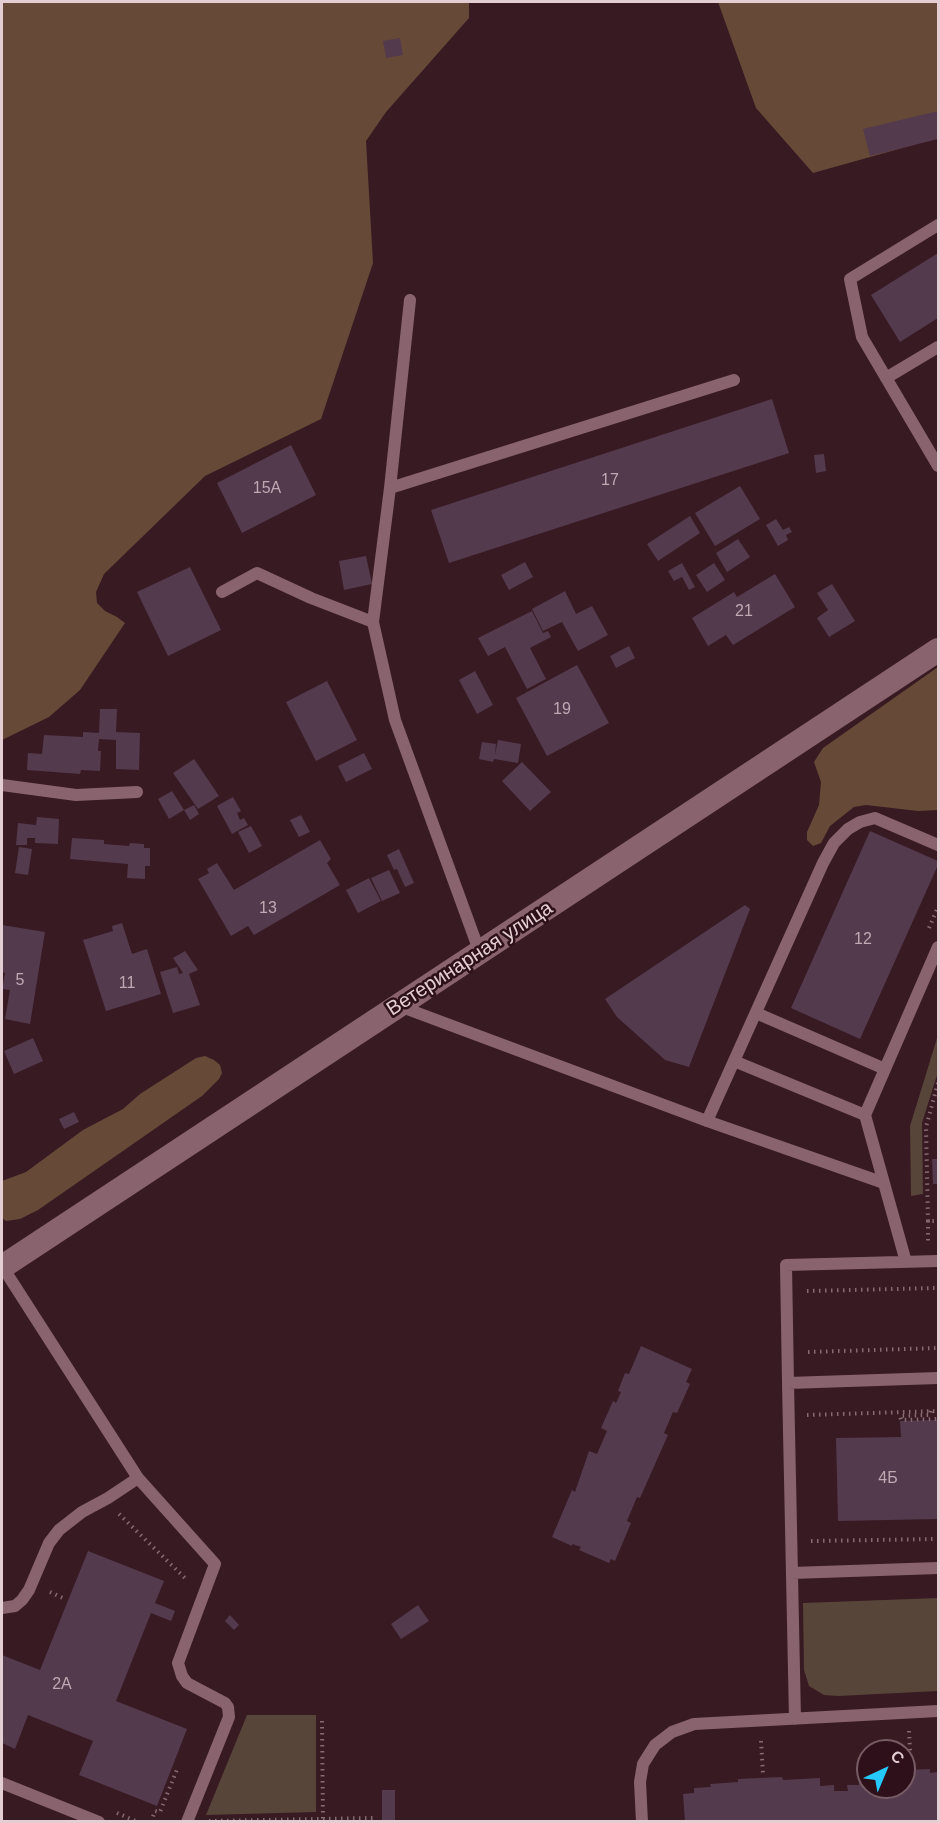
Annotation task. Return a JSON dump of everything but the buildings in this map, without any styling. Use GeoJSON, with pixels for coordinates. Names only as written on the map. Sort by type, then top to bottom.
{"type":"FeatureCollection","features":[{"type":"Feature","properties":{"kind":"street","name":"Ветеринарная улица"},"geometry":{"type":"LineString","coordinates":[[2,1267],[939,650]]}},
{"type":"Feature","properties":{"kind":"lane"},"geometry":{"type":"LineString","coordinates":[[939,225],[850,279],[862,337],[939,466]]}},
{"type":"Feature","properties":{"kind":"lane"},"geometry":{"type":"LineString","coordinates":[[410,300],[373,622],[395,720],[480,953]]}},
{"type":"Feature","properties":{"kind":"lane"},"geometry":{"type":"LineString","coordinates":[[886,378],[939,347]]}},
{"type":"Feature","properties":{"kind":"lane"},"geometry":{"type":"LineString","coordinates":[[390,488],[734,380]]}},
{"type":"Feature","properties":{"kind":"lane"},"geometry":{"type":"LineString","coordinates":[[222,592],[257,573],[311,598],[373,622]]}},
{"type":"Feature","properties":{"kind":"lane"},"geometry":{"type":"LineString","coordinates":[[2,785],[76,795],[137,792]]}},
{"type":"Feature","properties":{"kind":"lane"},"geometry":{"type":"LineString","coordinates":[[708,1121],[834,843],[848,829],[860,822],[875,818],[939,845]]}},
{"type":"Feature","properties":{"kind":"lane"},"geometry":{"type":"LineString","coordinates":[[906,1262],[865,1115],[939,947]]}},
{"type":"Feature","properties":{"kind":"lane"},"geometry":{"type":"LineString","coordinates":[[399,1006],[708,1121],[884,1183]]}},
{"type":"Feature","properties":{"kind":"lane"},"geometry":{"type":"LineString","coordinates":[[756,1013],[885,1070]]}},
{"type":"Feature","properties":{"kind":"lane"},"geometry":{"type":"LineString","coordinates":[[734,1061],[865,1115]]}},
{"type":"Feature","properties":{"kind":"lane"},"geometry":{"type":"LineString","coordinates":[[795,1719],[786,1265],[939,1261]]}},
{"type":"Feature","properties":{"kind":"lane"},"geometry":{"type":"LineString","coordinates":[[2,1267],[138,1478],[215,1564],[178,1663],[187,1683],[225,1703],[230,1717],[187,1821]]}},
{"type":"Feature","properties":{"kind":"lane"},"geometry":{"type":"LineString","coordinates":[[788,1383],[939,1378]]}},
{"type":"Feature","properties":{"kind":"lane"},"geometry":{"type":"LineString","coordinates":[[2,1608],[15,1606],[22,1600],[29,1590],[49,1543],[59,1530],[81,1512],[108,1498],[138,1478]]}},
{"type":"Feature","properties":{"kind":"lane"},"geometry":{"type":"LineString","coordinates":[[792,1573],[939,1568]]}},
{"type":"Feature","properties":{"kind":"lane"},"geometry":{"type":"LineString","coordinates":[[642,1821],[640,1782],[643,1764],[655,1744],[672,1731],[694,1724],[939,1711]]}},
{"type":"Feature","properties":{"kind":"lane"},"geometry":{"type":"LineString","coordinates":[[2,1783],[99,1821]]}},
{"type":"Feature","properties":{"kind":"path"},"geometry":{"type":"LineString","coordinates":[[939,1083],[926,1127],[928,1221],[939,1221]]}},
{"type":"Feature","properties":{"kind":"path"},"geometry":{"type":"LineString","coordinates":[[802,1292],[939,1288]]}},
{"type":"Feature","properties":{"kind":"path"},"geometry":{"type":"LineString","coordinates":[[803,1352],[939,1348]]}},
{"type":"Feature","properties":{"kind":"path"},"geometry":{"type":"LineString","coordinates":[[931,1411],[930,1415],[900,1416],[901,1420],[939,1419]]}},
{"type":"Feature","properties":{"kind":"path"},"geometry":{"type":"LineString","coordinates":[[801,1420],[807,1415],[814,1414],[939,1411]]}},
{"type":"Feature","properties":{"kind":"path"},"geometry":{"type":"LineString","coordinates":[[114,1510],[188,1581]]}},
{"type":"Feature","properties":{"kind":"path"},"geometry":{"type":"LineString","coordinates":[[804,1536],[813,1542],[939,1539]]}},
{"type":"Feature","properties":{"kind":"path"},"geometry":{"type":"LineString","coordinates":[[44,1590],[65,1599]]}},
{"type":"Feature","properties":{"kind":"path"},"geometry":{"type":"LineString","coordinates":[[322,1721],[323,1819]]}},
{"type":"Feature","properties":{"kind":"path"},"geometry":{"type":"LineString","coordinates":[[909,1730],[910,1739]]}},
{"type":"Feature","properties":{"kind":"path"},"geometry":{"type":"LineString","coordinates":[[898,1731],[919,1730]]}},
{"type":"Feature","properties":{"kind":"path"},"geometry":{"type":"LineString","coordinates":[[761,1738],[763,1774]]}},
{"type":"Feature","properties":{"kind":"path"},"geometry":{"type":"LineString","coordinates":[[151,1821],[156,1811],[160,1812],[178,1767]]}},
{"type":"Feature","properties":{"kind":"path"},"geometry":{"type":"LineString","coordinates":[[187,1821],[373,1818]]}},
{"type":"Feature","properties":{"kind":"shaded area"},"geometry":{"type":"Polygon","coordinates":[[[2,2],[469,2],[469,18],[386,112],[366,141],[373,263],[321,419],[205,476],[104,574],[96,592],[97,603],[105,611],[125,623],[80,690],[49,717],[2,740],[2,2]]]}},
{"type":"Feature","properties":{"kind":"shaded area"},"geometry":{"type":"Polygon","coordinates":[[[718,2],[938,2],[938,138],[813,173],[756,108],[718,2]]]}},
{"type":"Feature","properties":{"kind":"shaded area"},"geometry":{"type":"Polygon","coordinates":[[[938,667],[938,810],[918,811],[866,805],[854,807],[830,826],[821,843],[813,846],[807,840],[807,832],[819,805],[821,782],[814,762],[823,748],[938,667]]]}},
{"type":"Feature","properties":{"kind":"shaded area"},"geometry":{"type":"Polygon","coordinates":[[[938,1035],[938,1072],[922,1123],[923,1194],[911,1196],[910,1126],[938,1035]]]}},
{"type":"Feature","properties":{"kind":"shaded area"},"geometry":{"type":"Polygon","coordinates":[[[205,1056],[220,1065],[222,1073],[202,1096],[38,1210],[20,1219],[6,1221],[2,1218],[2,1181],[26,1172],[83,1130],[123,1109],[140,1094],[196,1058],[205,1056]]]}},
{"type":"Feature","properties":{"kind":"shaded area"},"geometry":{"type":"Polygon","coordinates":[[[938,1598],[938,1691],[838,1696],[824,1695],[809,1686],[804,1670],[803,1603],[938,1598]]]}},
{"type":"Feature","properties":{"kind":"shaded area"},"geometry":{"type":"Polygon","coordinates":[[[247,1715],[316,1715],[316,1812],[206,1815],[247,1715]]]}}]}
